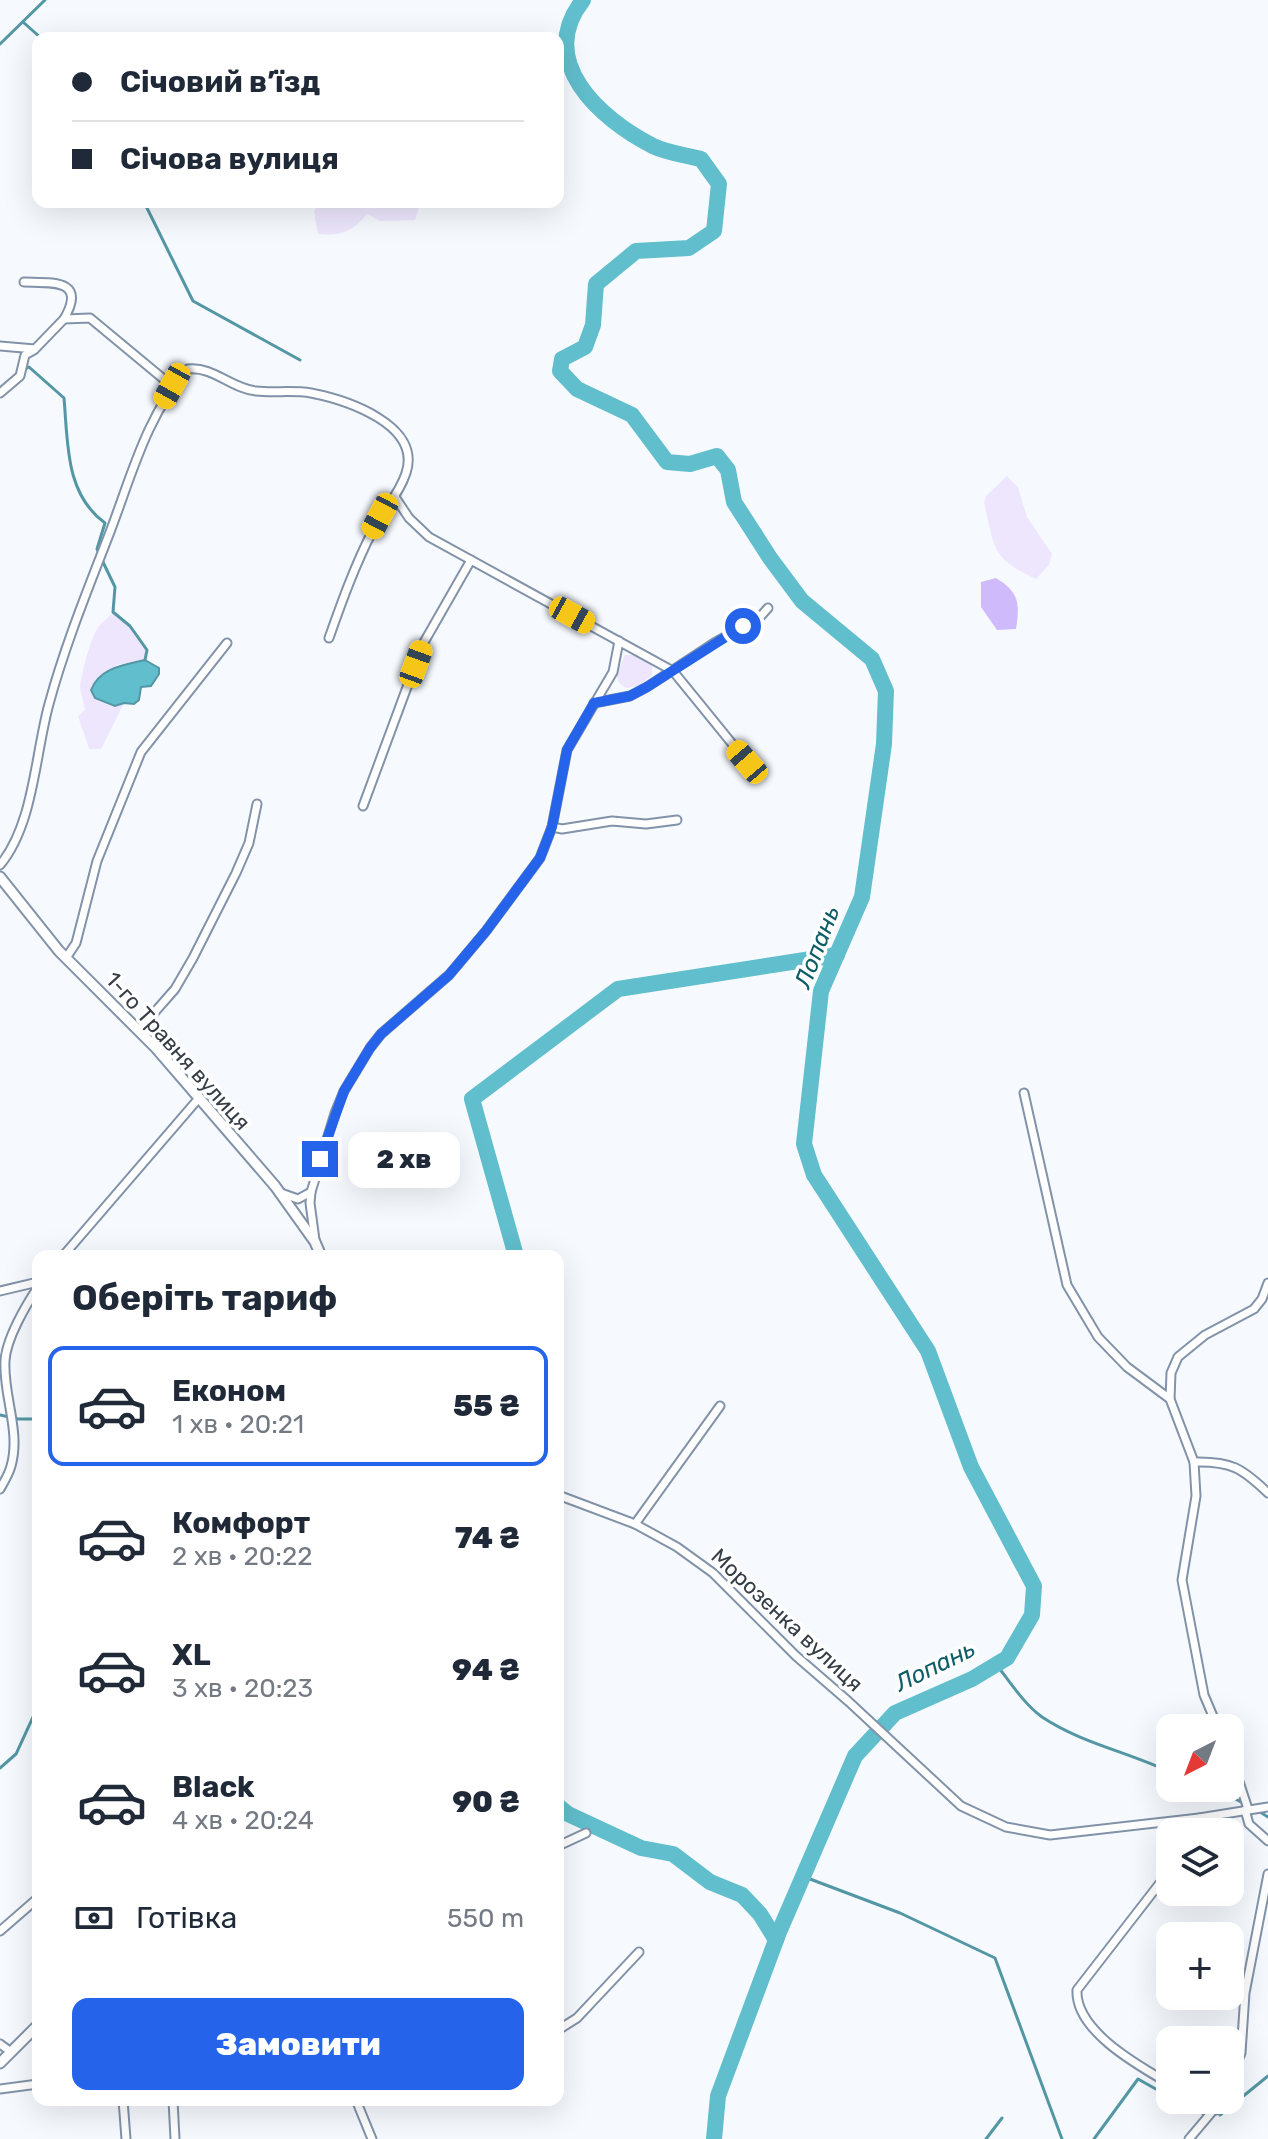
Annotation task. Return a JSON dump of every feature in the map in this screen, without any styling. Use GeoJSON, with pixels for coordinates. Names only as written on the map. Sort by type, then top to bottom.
{"type":"FeatureCollection","features":[{"type":"Feature","properties":{"kind":"street"},"geometry":{"type":"LineString","coordinates":[[0,393],[22,370],[25,355],[64,319],[74,299],[73,293],[57,283],[24,282]]}},
{"type":"Feature","properties":{"kind":"street"},"geometry":{"type":"LineString","coordinates":[[64,319],[90,318],[172,386]]}},
{"type":"Feature","properties":{"kind":"street"},"geometry":{"type":"LineString","coordinates":[[0,346],[35,349]]}},
{"type":"Feature","properties":{"kind":"street"},"geometry":{"type":"LineString","coordinates":[[0,865],[13,850],[30,794],[48,706],[71,630],[139,453],[172,386],[188,369],[200,368],[253,391],[308,392],[330,397],[389,424],[403,438],[409,455],[407,471],[373,531],[329,638]]}},
{"type":"Feature","properties":{"kind":"street"},"geometry":{"type":"LineString","coordinates":[[395,497],[409,518],[429,537],[673,671],[747,762]]}},
{"type":"Feature","properties":{"kind":"street"},"geometry":{"type":"LineString","coordinates":[[363,806],[423,644],[471,560]]}},
{"type":"Feature","properties":{"kind":"street"},"geometry":{"type":"LineString","coordinates":[[594,703],[630,696],[760,617],[768,608]]}},
{"type":"Feature","properties":{"kind":"street"},"geometry":{"type":"LineString","coordinates":[[315,1242],[311,1192],[335,1113],[362,1059],[381,1034],[428,995],[486,931],[540,858],[552,827],[567,750],[613,672],[619,641]]}},
{"type":"Feature","properties":{"kind":"street"},"geometry":{"type":"LineString","coordinates":[[66,958],[76,943],[97,861],[141,752],[227,643]]}},
{"type":"Feature","properties":{"kind":"street"},"geometry":{"type":"LineString","coordinates":[[139,1030],[175,989],[193,958],[249,843],[257,804]]}},
{"type":"Feature","properties":{"kind":"street"},"geometry":{"type":"LineString","coordinates":[[552,827],[562,829],[612,821],[646,824],[677,820]]}},
{"type":"Feature","properties":{"kind":"street","name":"1-го Травня вулиця"},"geometry":{"type":"LineString","coordinates":[[0,877],[66,958],[139,1030],[199,1098],[278,1191],[318,1250]]}},
{"type":"Feature","properties":{"kind":"street"},"geometry":{"type":"LineString","coordinates":[[1024,1093],[1067,1285],[1098,1337],[1127,1367],[1170,1399]]}},
{"type":"Feature","properties":{"kind":"street"},"geometry":{"type":"LineString","coordinates":[[68,1250],[199,1098]]}},
{"type":"Feature","properties":{"kind":"street"},"geometry":{"type":"LineString","coordinates":[[278,1191],[298,1199],[311,1192]]}},
{"type":"Feature","properties":{"kind":"street"},"geometry":{"type":"LineString","coordinates":[[1212,1714],[1204,1695],[1182,1580],[1196,1496],[1194,1462],[1170,1399],[1171,1373],[1178,1357],[1205,1335],[1254,1309],[1268,1283]]}},
{"type":"Feature","properties":{"kind":"street"},"geometry":{"type":"LineString","coordinates":[[0,1291],[32,1286]]}},
{"type":"Feature","properties":{"kind":"street"},"geometry":{"type":"LineString","coordinates":[[0,1489],[11,1467],[14,1430],[6,1389],[5,1357],[32,1296]]}},
{"type":"Feature","properties":{"kind":"street"},"geometry":{"type":"LineString","coordinates":[[635,1524],[720,1406]]}},
{"type":"Feature","properties":{"kind":"street"},"geometry":{"type":"LineString","coordinates":[[1194,1462],[1226,1463],[1237,1467],[1268,1493]]}},
{"type":"Feature","properties":{"kind":"street","name":"Морозенка вулиця"},"geometry":{"type":"LineString","coordinates":[[564,1497],[635,1524],[677,1547],[713,1573],[796,1656],[961,1806],[1006,1827],[1050,1835],[1156,1823]]}},
{"type":"Feature","properties":{"kind":"street"},"geometry":{"type":"LineString","coordinates":[[1244,1802],[1249,1824],[1268,1841]]}},
{"type":"Feature","properties":{"kind":"street","name":"Морозенка вулиця"},"geometry":{"type":"LineString","coordinates":[[1199,1818],[1268,1807]]}},
{"type":"Feature","properties":{"kind":"street"},"geometry":{"type":"LineString","coordinates":[[564,1843],[586,1833]]}},
{"type":"Feature","properties":{"kind":"street"},"geometry":{"type":"LineString","coordinates":[[1243,2026],[1245,1993],[1268,1874]]}},
{"type":"Feature","properties":{"kind":"street"},"geometry":{"type":"LineString","coordinates":[[1156,1888],[1077,1990],[1076,2005],[1128,2060],[1156,2076]]}},
{"type":"Feature","properties":{"kind":"street"},"geometry":{"type":"LineString","coordinates":[[0,1931],[32,1903]]}},
{"type":"Feature","properties":{"kind":"street"},"geometry":{"type":"LineString","coordinates":[[564,2026],[577,2018],[639,1952]]}},
{"type":"Feature","properties":{"kind":"street"},"geometry":{"type":"LineString","coordinates":[[0,2063],[32,2031]]}},
{"type":"Feature","properties":{"kind":"street"},"geometry":{"type":"LineString","coordinates":[[0,2044],[11,2052]]}},
{"type":"Feature","properties":{"kind":"street"},"geometry":{"type":"LineString","coordinates":[[0,2089],[32,2085]]}},
{"type":"Feature","properties":{"kind":"street"},"geometry":{"type":"LineString","coordinates":[[123,2106],[126,2139]]}},
{"type":"Feature","properties":{"kind":"street"},"geometry":{"type":"LineString","coordinates":[[173,2106],[175,2139]]}},
{"type":"Feature","properties":{"kind":"street"},"geometry":{"type":"LineString","coordinates":[[358,2106],[372,2139]]}},
{"type":"Feature","properties":{"kind":"street"},"geometry":{"type":"LineString","coordinates":[[1189,2139],[1212,2114]]}},
{"type":"Feature","properties":{"kind":"shaded area"},"geometry":{"type":"Polygon","coordinates":[[[316,208],[419,208],[415,220],[380,221],[367,214],[346,232],[326,234],[318,234],[316,208]]]}},
{"type":"Feature","properties":{"kind":"shaded area"},"geometry":{"type":"Polygon","coordinates":[[[1007,476],[1018,487],[1027,517],[1052,554],[1049,565],[1036,579],[1010,565],[993,542],[984,503],[986,496],[1007,476]]]}},
{"type":"Feature","properties":{"kind":"shaded area"},"geometry":{"type":"Polygon","coordinates":[[[996,578],[1009,588],[1016,599],[1016,629],[997,630],[981,607],[981,582],[996,578]]]}},
{"type":"Feature","properties":{"kind":"shaded area"},"geometry":{"type":"Polygon","coordinates":[[[113,612],[130,626],[147,650],[145,660],[117,665],[94,682],[124,703],[101,749],[89,749],[78,716],[85,710],[80,686],[93,636],[113,612]]]}},
{"type":"Feature","properties":{"kind":"shaded area"},"geometry":{"type":"Polygon","coordinates":[[[625,655],[634,655],[652,664],[652,675],[639,686],[626,688],[616,676],[625,655]]]}},
{"type":"Feature","properties":{"kind":"water"},"geometry":{"type":"Polygon","coordinates":[[[145,660],[159,668],[159,674],[151,686],[141,687],[139,700],[134,704],[115,706],[95,698],[91,690],[100,676],[114,668],[145,660]]]}},
{"type":"Feature","properties":{"kind":"waterway"},"geometry":{"type":"LineString","coordinates":[[0,44],[45,0]]}},
{"type":"Feature","properties":{"kind":"waterway","name":"Лопань"},"geometry":{"type":"LineString","coordinates":[[583,0],[570,23],[566,45],[570,66],[580,86],[595,104],[633,134],[658,148],[701,159],[719,184],[714,231],[689,248],[636,251],[596,284],[593,325],[585,347],[562,359],[560,371],[577,389],[632,415],[667,462],[690,464],[717,456],[728,470],[734,502],[770,558],[802,601],[872,659],[886,691],[884,744],[862,897],[821,991],[804,1144],[814,1175],[928,1351],[971,1467],[1034,1586],[1032,1615],[1007,1658],[972,1679],[895,1713],[855,1756],[779,1932],[718,2096],[714,2139]]}},
{"type":"Feature","properties":{"kind":"waterway"},"geometry":{"type":"LineString","coordinates":[[23,22],[34,32]]}},
{"type":"Feature","properties":{"kind":"waterway"},"geometry":{"type":"LineString","coordinates":[[147,208],[193,301],[300,360]]}},
{"type":"Feature","properties":{"kind":"waterway"},"geometry":{"type":"LineString","coordinates":[[25,369],[29,367],[64,398],[68,450],[76,483],[82,498],[105,523],[97,549],[99,553]]}},
{"type":"Feature","properties":{"kind":"waterway"},"geometry":{"type":"LineString","coordinates":[[102,560],[115,587],[113,612],[130,626],[147,650],[145,660]]}},
{"type":"Feature","properties":{"kind":"waterway"},"geometry":{"type":"LineString","coordinates":[[514,1250],[472,1099],[618,989],[837,955]]}},
{"type":"Feature","properties":{"kind":"waterway"},"geometry":{"type":"LineString","coordinates":[[0,1415],[32,1419]]}},
{"type":"Feature","properties":{"kind":"waterway"},"geometry":{"type":"LineString","coordinates":[[996,1664],[1023,1699],[1042,1717],[1089,1741],[1156,1766]]}},
{"type":"Feature","properties":{"kind":"waterway"},"geometry":{"type":"LineString","coordinates":[[0,1768],[16,1754],[32,1719]]}},
{"type":"Feature","properties":{"kind":"waterway"},"geometry":{"type":"LineString","coordinates":[[564,1811],[641,1848],[673,1854],[710,1882],[742,1895],[760,1914],[776,1940]]}},
{"type":"Feature","properties":{"kind":"waterway"},"geometry":{"type":"LineString","coordinates":[[1260,1812],[1268,1817]]}},
{"type":"Feature","properties":{"kind":"waterway"},"geometry":{"type":"LineString","coordinates":[[802,1876],[900,1913],[995,1958],[1062,2139]]}},
{"type":"Feature","properties":{"kind":"waterway"},"geometry":{"type":"LineString","coordinates":[[1220,2115],[1268,2076]]}},
{"type":"Feature","properties":{"kind":"waterway"},"geometry":{"type":"LineString","coordinates":[[1094,2139],[1138,2079],[1156,2089]]}},
{"type":"Feature","properties":{"kind":"waterway"},"geometry":{"type":"LineString","coordinates":[[986,2139],[1002,2118]]}},
{"type":"Feature","properties":{"kind":"route"},"geometry":{"type":"LineString","coordinates":[[320,1159],[344,1091],[370,1048],[381,1034],[449,975],[540,858],[552,827],[567,750],[594,703],[630,696],[743,626]]}}]}
